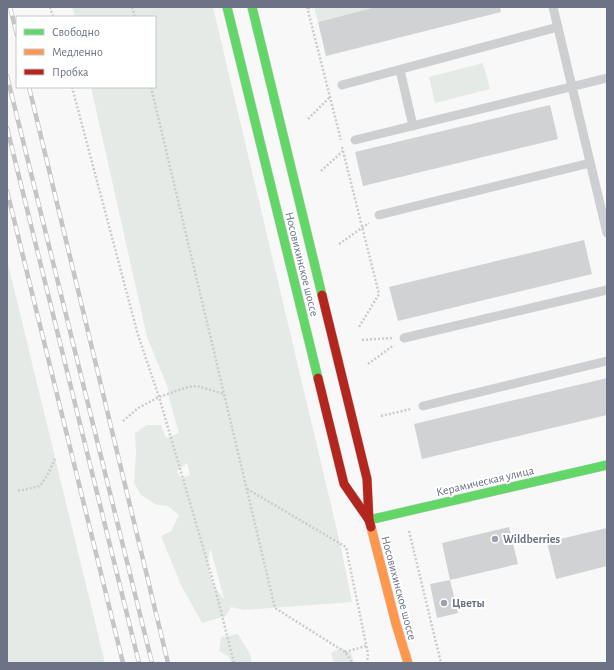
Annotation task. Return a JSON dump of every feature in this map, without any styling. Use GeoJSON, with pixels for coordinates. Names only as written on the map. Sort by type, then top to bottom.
{"type":"FeatureCollection","features":[{"type":"Feature","properties":{"kind":"main road","name":"Носовихинское шоссе"},"geometry":{"type":"LineString","coordinates":[[227,7],[344,484],[369,520]]}},
{"type":"Feature","properties":{"kind":"main road","name":"Носовихинское шоссе"},"geometry":{"type":"LineString","coordinates":[[252,7],[367,479],[369,520],[396,624],[408,663]]}},
{"type":"Feature","properties":{"kind":"main road","name":"Керамическая улица"},"geometry":{"type":"LineString","coordinates":[[369,520],[607,465]]}},
{"type":"Feature","properties":{"kind":"lane"},"geometry":{"type":"LineString","coordinates":[[553,7],[607,232]]}},
{"type":"Feature","properties":{"kind":"lane"},"geometry":{"type":"LineString","coordinates":[[342,85],[558,27]]}},
{"type":"Feature","properties":{"kind":"lane"},"geometry":{"type":"LineString","coordinates":[[400,70],[413,126]]}},
{"type":"Feature","properties":{"kind":"lane"},"geometry":{"type":"LineString","coordinates":[[355,140],[607,78]]}},
{"type":"Feature","properties":{"kind":"lane"},"geometry":{"type":"LineString","coordinates":[[379,216],[590,164]]}},
{"type":"Feature","properties":{"kind":"lane"},"geometry":{"type":"LineString","coordinates":[[404,338],[607,290]]}},
{"type":"Feature","properties":{"kind":"lane"},"geometry":{"type":"LineString","coordinates":[[423,406],[607,361]]}},
{"type":"Feature","properties":{"kind":"path"},"geometry":{"type":"LineString","coordinates":[[312,7],[308,7],[379,294],[359,327]]}},
{"type":"Feature","properties":{"kind":"path"},"geometry":{"type":"LineString","coordinates":[[308,119],[342,85]]}},
{"type":"Feature","properties":{"kind":"path"},"geometry":{"type":"LineString","coordinates":[[72,88],[138,335],[159,397],[215,588],[234,663]]}},
{"type":"Feature","properties":{"kind":"path"},"geometry":{"type":"LineString","coordinates":[[151,88],[275,608],[346,652],[353,663]]}},
{"type":"Feature","properties":{"kind":"path"},"geometry":{"type":"LineString","coordinates":[[321,171],[355,140]]}},
{"type":"Feature","properties":{"kind":"path"},"geometry":{"type":"LineString","coordinates":[[339,244],[379,216]]}},
{"type":"Feature","properties":{"kind":"path"},"geometry":{"type":"LineString","coordinates":[[362,340],[404,338]]}},
{"type":"Feature","properties":{"kind":"path"},"geometry":{"type":"LineString","coordinates":[[368,364],[404,338]]}},
{"type":"Feature","properties":{"kind":"path"},"geometry":{"type":"LineString","coordinates":[[123,420],[138,408],[159,397],[188,388],[197,386],[224,394]]}},
{"type":"Feature","properties":{"kind":"path"},"geometry":{"type":"LineString","coordinates":[[381,416],[423,406]]}},
{"type":"Feature","properties":{"kind":"path"},"geometry":{"type":"LineString","coordinates":[[18,491],[40,486],[55,459]]}},
{"type":"Feature","properties":{"kind":"path"},"geometry":{"type":"LineString","coordinates":[[246,488],[346,547],[368,654],[366,663]]}},
{"type":"Feature","properties":{"kind":"path"},"geometry":{"type":"LineString","coordinates":[[408,528],[441,663]]}},
{"type":"Feature","properties":{"kind":"path"},"geometry":{"type":"LineString","coordinates":[[346,652],[366,646]]}},
{"type":"Feature","properties":{"kind":"shaded area"},"geometry":{"type":"Polygon","coordinates":[[[72,7],[213,7],[340,543],[352,602],[244,610],[231,607],[226,616],[202,623],[181,585],[161,536],[171,531],[179,515],[168,506],[157,505],[141,495],[134,483],[136,453],[135,433],[147,425],[161,425],[166,438],[179,433],[169,399],[168,388],[147,337],[91,88],[156,88],[156,16],[75,16],[72,7]],[[187,463],[177,471],[181,478],[190,475],[187,463]],[[211,550],[208,564],[210,576],[219,594],[224,599],[211,550]]]}},
{"type":"Feature","properties":{"kind":"shaded area"},"geometry":{"type":"Polygon","coordinates":[[[314,7],[376,7],[318,22],[314,7]]]}},
{"type":"Feature","properties":{"kind":"shaded area"},"geometry":{"type":"Polygon","coordinates":[[[483,63],[490,89],[435,103],[429,77],[483,63]]]}},
{"type":"Feature","properties":{"kind":"shaded area"},"geometry":{"type":"Polygon","coordinates":[[[7,260],[105,663],[7,663],[7,260]]]}},
{"type":"Feature","properties":{"kind":"shaded area"},"geometry":{"type":"Polygon","coordinates":[[[238,634],[250,654],[252,663],[232,663],[228,656],[219,651],[221,637],[238,634]]]}},
{"type":"Feature","properties":{"kind":"shaded area"},"geometry":{"type":"Polygon","coordinates":[[[341,648],[351,653],[354,663],[334,663],[331,653],[341,648]]]}},
{"type":"Feature","properties":{"kind":"building"},"geometry":{"type":"Polygon","coordinates":[[[376,7],[500,7],[501,12],[326,56],[318,22],[376,7]]]}},
{"type":"Feature","properties":{"kind":"building"},"geometry":{"type":"Polygon","coordinates":[[[550,105],[558,139],[363,186],[355,152],[550,105]]]}},
{"type":"Feature","properties":{"kind":"building"},"geometry":{"type":"Polygon","coordinates":[[[584,240],[592,274],[398,321],[389,287],[584,240]]]}},
{"type":"Feature","properties":{"kind":"building"},"geometry":{"type":"Polygon","coordinates":[[[607,378],[607,415],[422,459],[414,424],[607,378]]]}},
{"type":"Feature","properties":{"kind":"building"},"geometry":{"type":"Polygon","coordinates":[[[509,527],[518,564],[450,580],[442,543],[509,527]]]}},
{"type":"Feature","properties":{"kind":"building"},"geometry":{"type":"Polygon","coordinates":[[[607,528],[607,566],[556,579],[547,542],[607,528]]]}},
{"type":"Feature","properties":{"kind":"building"},"geometry":{"type":"Polygon","coordinates":[[[450,580],[458,613],[437,618],[430,584],[450,580]]]}},
{"type":"Feature","properties":{"kind":"railway"},"geometry":{"type":"LineString","coordinates":[[10,7],[16,31]]}},
{"type":"Feature","properties":{"kind":"railway"},"geometry":{"type":"LineString","coordinates":[[7,76],[152,663]]}},
{"type":"Feature","properties":{"kind":"railway"},"geometry":{"type":"LineString","coordinates":[[29,88],[168,663]]}},
{"type":"Feature","properties":{"kind":"railway"},"geometry":{"type":"LineString","coordinates":[[7,128],[139,663]]}},
{"type":"Feature","properties":{"kind":"railway"},"geometry":{"type":"LineString","coordinates":[[7,191],[123,663]]}},
{"type":"Feature","properties":{"kind":"traffic: fast"},"geometry":{"type":"LineString","coordinates":[[227,7],[318,378]]}},
{"type":"Feature","properties":{"kind":"traffic: fast"},"geometry":{"type":"LineString","coordinates":[[252,7],[322,295]]}},
{"type":"Feature","properties":{"kind":"traffic: fast"},"geometry":{"type":"LineString","coordinates":[[369,520],[607,465]]}},
{"type":"Feature","properties":{"kind":"traffic: slow"},"geometry":{"type":"LineString","coordinates":[[371,527],[396,624],[408,663]]}},
{"type":"Feature","properties":{"kind":"traffic: jam"},"geometry":{"type":"LineString","coordinates":[[322,295],[367,479],[369,520],[371,527]]}},
{"type":"Feature","properties":{"kind":"traffic: jam"},"geometry":{"type":"LineString","coordinates":[[318,378],[344,484],[369,520]]}},
{"type":"Feature","properties":{"kind":"place","name":"Wildberries"},"geometry":{"type":"Point","coordinates":[495,539]}},
{"type":"Feature","properties":{"kind":"place","name":"Цветы"},"geometry":{"type":"Point","coordinates":[444,603]}}]}
